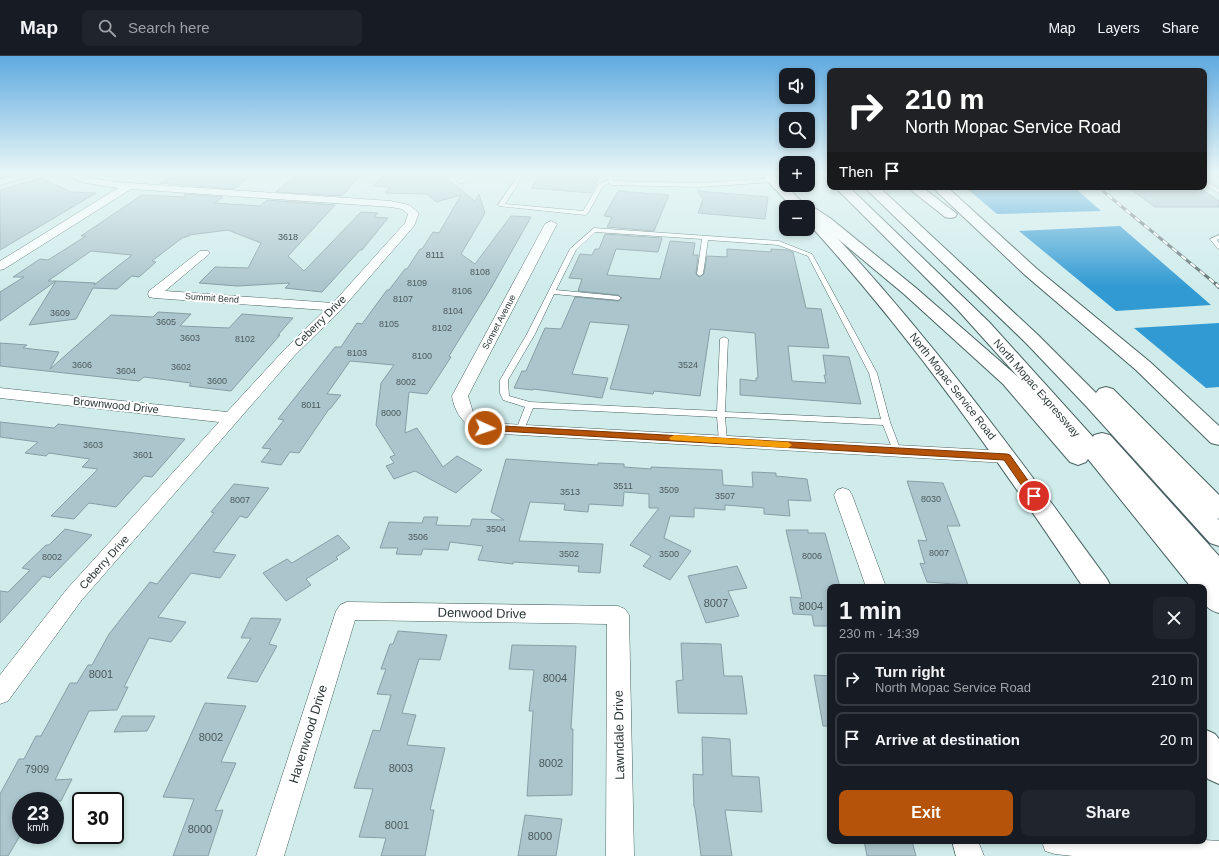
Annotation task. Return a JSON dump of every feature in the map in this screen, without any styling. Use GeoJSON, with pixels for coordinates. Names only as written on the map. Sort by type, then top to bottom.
{"type":"FeatureCollection","features":[{"type":"Feature","properties":{"kind":"main road","name":"North Mopac Expressway"},"geometry":{"type":"LineString","coordinates":[[867,211],[947,290],[1040,389],[1204,584]]}},
{"type":"Feature","properties":{"kind":"main road"},"geometry":{"type":"LineString","coordinates":[[878,211],[1013,344],[1144,486],[1219,574]]}},
{"type":"Feature","properties":{"kind":"main road"},"geometry":{"type":"LineString","coordinates":[[897,211],[1038,344],[1094,401],[1219,536]]}},
{"type":"Feature","properties":{"kind":"main road"},"geometry":{"type":"LineString","coordinates":[[911,211],[1060,348],[1120,406],[1219,510]]}},
{"type":"Feature","properties":{"kind":"main road"},"geometry":{"type":"LineString","coordinates":[[946,211],[1030,272]]}},
{"type":"Feature","properties":{"kind":"main road"},"geometry":{"type":"LineString","coordinates":[[965,211],[1030,272],[1143,366],[1219,438]]}},
{"type":"Feature","properties":{"kind":"main road"},"geometry":{"type":"LineString","coordinates":[[815,215],[825,221],[910,291],[1010,380],[1182,573],[1194,584]]}},
{"type":"Feature","properties":{"kind":"main road","name":"North Mopac Service Road"},"geometry":{"type":"LineString","coordinates":[[815,223],[892,308],[941,370],[1007,457],[1096,584]]}},
{"type":"Feature","properties":{"kind":"main road","name":"North Mopac Expressway"},"geometry":{"type":"LineString","coordinates":[[1207,588],[1219,602]]}},
{"type":"Feature","properties":{"kind":"main road"},"geometry":{"type":"LineString","coordinates":[[1207,596],[1219,607]]}},
{"type":"Feature","properties":{"kind":"main road"},"geometry":{"type":"LineString","coordinates":[[1207,750],[1219,768]]}},
{"type":"Feature","properties":{"kind":"street"},"geometry":{"type":"LineString","coordinates":[[0,266],[88,211]]}},
{"type":"Feature","properties":{"kind":"street","name":"Ceberry Drive"},"geometry":{"type":"LineString","coordinates":[[0,693],[74,595],[290,352],[336,307],[410,224],[414,218],[414,213],[412,211]]}},
{"type":"Feature","properties":{"kind":"street","name":"Sonnet Avenue"},"geometry":{"type":"LineString","coordinates":[[520,430],[485,428],[470,420],[461,407],[460,396],[551,224]]}},
{"type":"Feature","properties":{"kind":"street","name":"Summit Bend"},"geometry":{"type":"LineString","coordinates":[[204,253],[154,294],[336,307]]}},
{"type":"Feature","properties":{"kind":"street","name":"Brownwood Drive"},"geometry":{"type":"LineString","coordinates":[[0,392],[231,418]]}},
{"type":"Feature","properties":{"kind":"street"},"geometry":{"type":"LineString","coordinates":[[520,430],[1007,457]]}},
{"type":"Feature","properties":{"kind":"street"},"geometry":{"type":"LineString","coordinates":[[843,495],[875,584]]}},
{"type":"Feature","properties":{"kind":"street","name":"Denwood Drive"},"geometry":{"type":"LineString","coordinates":[[347,611],[618,615]]}},
{"type":"Feature","properties":{"kind":"street","name":"Havenwood Drive"},"geometry":{"type":"LineString","coordinates":[[270,856],[347,611]]}},
{"type":"Feature","properties":{"kind":"street","name":"Lawndale Drive"},"geometry":{"type":"LineString","coordinates":[[618,615],[620,856]]}},
{"type":"Feature","properties":{"kind":"street"},"geometry":{"type":"LineString","coordinates":[[966,844],[970,856]]}},
{"type":"Feature","properties":{"kind":"street"},"geometry":{"type":"LineString","coordinates":[[1090,844],[1219,855]]}},
{"type":"Feature","properties":{"kind":"lane"},"geometry":{"type":"LineString","coordinates":[[568,211],[586,213],[587,211]]}},
{"type":"Feature","properties":{"kind":"lane"},"geometry":{"type":"LineString","coordinates":[[886,422],[530,405],[506,398],[504,392],[504,380],[531,334],[573,249],[594,230],[779,243],[810,255],[873,373],[886,422],[897,451]]}},
{"type":"Feature","properties":{"kind":"lane"},"geometry":{"type":"LineString","coordinates":[[1219,237],[1214,239],[1219,247]]}},
{"type":"Feature","properties":{"kind":"lane"},"geometry":{"type":"LineString","coordinates":[[700,274],[705,238]]}},
{"type":"Feature","properties":{"kind":"lane"},"geometry":{"type":"LineString","coordinates":[[552,292],[618,298]]}},
{"type":"Feature","properties":{"kind":"lane"},"geometry":{"type":"LineString","coordinates":[[723,441],[721,414],[724,339]]}},
{"type":"Feature","properties":{"kind":"lane"},"geometry":{"type":"LineString","coordinates":[[520,430],[530,405]]}},
{"type":"Feature","properties":{"kind":"water"},"geometry":{"type":"Polygon","coordinates":[[[994,211],[1089,211],[997,214],[994,211]]]}},
{"type":"Feature","properties":{"kind":"water"},"geometry":{"type":"Polygon","coordinates":[[[1120,226],[1211,305],[1116,311],[1019,231],[1120,226]]]}},
{"type":"Feature","properties":{"kind":"water"},"geometry":{"type":"Polygon","coordinates":[[[1219,323],[1219,387],[1206,388],[1134,328],[1219,323]]]}},
{"type":"Feature","properties":{"kind":"building"},"geometry":{"type":"Polygon","coordinates":[[[0,211],[65,211],[0,250],[0,211]]]}},
{"type":"Feature","properties":{"kind":"building"},"geometry":{"type":"Polygon","coordinates":[[[118,211],[329,211],[288,256],[304,271],[361,212],[378,213],[374,217],[388,218],[362,250],[360,250],[322,292],[285,288],[290,283],[237,286],[199,283],[215,267],[248,268],[261,243],[228,230],[189,235],[182,238],[152,261],[156,262],[139,277],[132,276],[117,289],[93,288],[76,319],[29,325],[56,281],[0,321],[0,292],[24,277],[13,277],[40,259],[48,260],[86,236],[81,236],[118,211]],[[91,251],[48,281],[95,283],[94,285],[132,255],[91,251]]]}},
{"type":"Feature","properties":{"kind":"building"},"geometry":{"type":"Polygon","coordinates":[[[452,211],[484,211],[485,213],[461,254],[475,264],[511,216],[531,217],[491,288],[449,356],[451,357],[427,394],[409,392],[405,433],[417,428],[443,467],[457,456],[482,470],[456,493],[415,471],[394,479],[386,466],[394,463],[390,457],[395,455],[376,425],[381,383],[394,365],[350,361],[327,394],[341,395],[329,409],[299,453],[290,452],[281,465],[261,462],[271,449],[262,448],[284,420],[278,419],[335,347],[341,347],[357,323],[362,324],[387,290],[389,290],[405,269],[407,269],[433,232],[439,233],[452,211]]]}},
{"type":"Feature","properties":{"kind":"building"},"geometry":{"type":"Polygon","coordinates":[[[607,211],[662,211],[654,231],[607,227],[612,217],[604,216],[607,211]]]}},
{"type":"Feature","properties":{"kind":"building"},"geometry":{"type":"Polygon","coordinates":[[[699,211],[766,211],[765,219],[698,213],[699,211]]]}},
{"type":"Feature","properties":{"kind":"building"},"geometry":{"type":"Polygon","coordinates":[[[605,234],[662,238],[658,252],[616,249],[607,275],[660,279],[670,241],[695,243],[693,255],[698,255],[696,274],[699,277],[704,274],[707,256],[727,257],[727,249],[771,252],[771,249],[793,252],[806,308],[821,309],[829,348],[788,346],[792,381],[826,383],[823,355],[849,357],[861,404],[740,395],[740,379],[756,381],[756,378],[758,378],[755,333],[710,329],[700,396],[654,391],[653,394],[610,389],[629,325],[590,322],[572,374],[608,378],[602,398],[514,388],[522,371],[526,371],[545,328],[561,329],[575,297],[618,301],[622,298],[618,295],[578,291],[582,279],[569,278],[580,254],[592,255],[595,249],[599,249],[605,234]]]}},
{"type":"Feature","properties":{"kind":"building"},"geometry":{"type":"Polygon","coordinates":[[[158,312],[191,314],[180,326],[229,328],[242,314],[293,318],[231,391],[189,386],[191,383],[144,377],[139,381],[0,366],[0,343],[27,345],[23,348],[59,352],[50,369],[111,315],[153,317],[158,312]]]}},
{"type":"Feature","properties":{"kind":"building"},"geometry":{"type":"Polygon","coordinates":[[[0,422],[54,428],[58,424],[185,439],[152,477],[144,476],[116,507],[89,503],[74,519],[51,516],[98,469],[82,467],[90,459],[49,453],[46,456],[25,453],[38,442],[0,437],[0,422]]]}},
{"type":"Feature","properties":{"kind":"building"},"geometry":{"type":"Polygon","coordinates":[[[506,459],[598,465],[598,463],[624,464],[624,467],[651,469],[651,467],[722,470],[723,485],[753,487],[752,472],[776,473],[776,476],[807,479],[811,501],[788,500],[790,516],[764,514],[764,508],[725,505],[725,510],[694,508],[694,517],[670,516],[664,538],[691,551],[670,580],[643,566],[651,556],[630,545],[659,508],[649,508],[649,494],[624,492],[623,506],[589,504],[588,512],[564,510],[565,504],[530,502],[519,541],[603,544],[600,573],[578,572],[579,566],[513,562],[513,564],[478,560],[483,546],[450,542],[448,550],[423,549],[421,555],[396,554],[398,548],[380,548],[389,522],[422,523],[424,517],[438,517],[436,525],[470,526],[472,519],[504,520],[491,512],[506,459]]]}},
{"type":"Feature","properties":{"kind":"building"},"geometry":{"type":"Polygon","coordinates":[[[907,481],[943,483],[960,526],[947,526],[968,584],[927,582],[920,563],[925,564],[918,540],[927,541],[907,481]]]}},
{"type":"Feature","properties":{"kind":"building"},"geometry":{"type":"Polygon","coordinates":[[[234,484],[269,488],[247,518],[240,516],[213,552],[236,555],[220,578],[191,573],[158,617],[186,622],[171,642],[149,638],[124,687],[128,687],[117,710],[89,711],[55,780],[72,779],[64,795],[64,792],[12,792],[12,844],[15,844],[8,856],[0,856],[0,794],[19,759],[24,759],[36,736],[41,736],[70,683],[77,683],[88,665],[92,665],[109,634],[150,582],[157,584],[214,513],[211,512],[234,484]]]}},
{"type":"Feature","properties":{"kind":"building"},"geometry":{"type":"Polygon","coordinates":[[[65,529],[92,535],[50,578],[43,576],[0,623],[0,591],[8,592],[30,570],[22,568],[65,529]]]}},
{"type":"Feature","properties":{"kind":"building"},"geometry":{"type":"Polygon","coordinates":[[[786,530],[808,530],[808,533],[825,533],[839,584],[827,584],[827,626],[814,626],[812,615],[793,614],[790,597],[802,598],[786,530]]]}},
{"type":"Feature","properties":{"kind":"building"},"geometry":{"type":"Polygon","coordinates":[[[338,535],[350,548],[336,557],[338,559],[306,579],[311,585],[286,601],[263,573],[287,559],[292,563],[338,535]]]}},
{"type":"Feature","properties":{"kind":"building"},"geometry":{"type":"Polygon","coordinates":[[[737,566],[747,588],[728,591],[739,616],[706,623],[688,576],[737,566]]]}},
{"type":"Feature","properties":{"kind":"building"},"geometry":{"type":"Polygon","coordinates":[[[251,618],[281,619],[269,644],[277,646],[257,682],[227,678],[251,638],[241,638],[251,618]]]}},
{"type":"Feature","properties":{"kind":"building"},"geometry":{"type":"Polygon","coordinates":[[[398,631],[447,635],[440,660],[419,659],[402,713],[416,715],[407,745],[445,748],[430,810],[434,810],[425,856],[381,856],[386,838],[359,837],[373,789],[354,788],[373,730],[380,731],[391,695],[377,694],[386,669],[381,669],[390,644],[393,644],[398,631]]]}},
{"type":"Feature","properties":{"kind":"building"},"geometry":{"type":"Polygon","coordinates":[[[681,643],[721,644],[724,676],[742,676],[747,714],[678,713],[676,681],[683,680],[681,643]]]}},
{"type":"Feature","properties":{"kind":"building"},"geometry":{"type":"Polygon","coordinates":[[[512,645],[576,646],[571,729],[573,729],[572,795],[527,796],[533,711],[529,711],[534,670],[509,669],[512,645]]]}},
{"type":"Feature","properties":{"kind":"building"},"geometry":{"type":"Polygon","coordinates":[[[814,675],[827,676],[827,726],[823,726],[814,675]]]}},
{"type":"Feature","properties":{"kind":"building"},"geometry":{"type":"Polygon","coordinates":[[[205,703],[246,706],[221,762],[236,763],[215,811],[223,810],[208,856],[173,856],[194,799],[163,797],[205,703]]]}},
{"type":"Feature","properties":{"kind":"building"},"geometry":{"type":"Polygon","coordinates":[[[122,716],[155,716],[147,731],[114,732],[122,716]]]}},
{"type":"Feature","properties":{"kind":"building"},"geometry":{"type":"Polygon","coordinates":[[[702,737],[730,739],[732,776],[759,777],[762,812],[725,810],[732,856],[701,856],[694,807],[693,774],[703,775],[702,737]]]}},
{"type":"Feature","properties":{"kind":"building"},"geometry":{"type":"Polygon","coordinates":[[[525,815],[562,819],[556,856],[518,856],[525,815]]]}},
{"type":"Feature","properties":{"kind":"building"},"geometry":{"type":"Polygon","coordinates":[[[865,844],[913,844],[916,856],[867,856],[865,844]]]}},
{"type":"Feature","properties":{"kind":"railway"},"geometry":{"type":"LineString","coordinates":[[1128,211],[1217,285]]}},
{"type":"Feature","properties":{"kind":"slow traffic"},"geometry":{"type":"LineString","coordinates":[[674,438],[788,445]]}},
{"type":"Feature","properties":{"kind":"route"},"geometry":{"type":"LineString","coordinates":[[485,428],[1007,457],[1034,496]]}}]}
